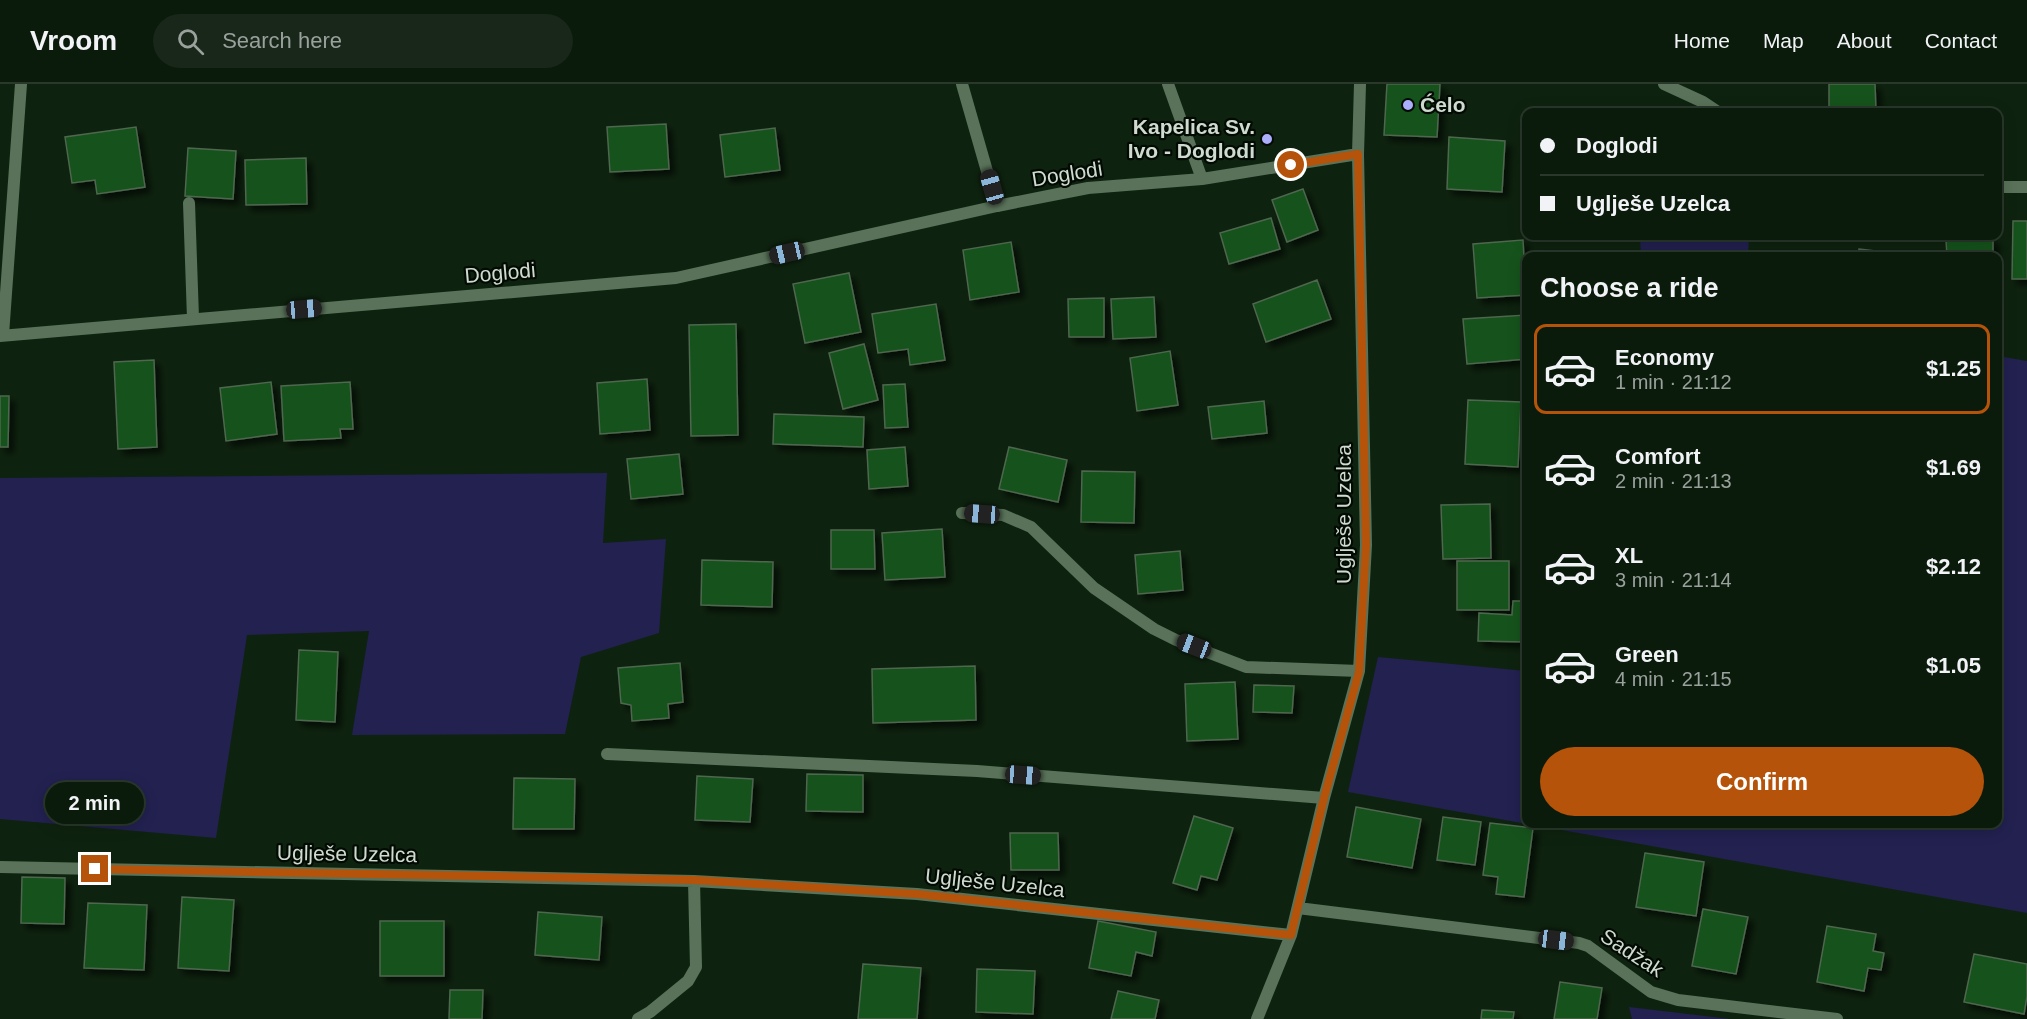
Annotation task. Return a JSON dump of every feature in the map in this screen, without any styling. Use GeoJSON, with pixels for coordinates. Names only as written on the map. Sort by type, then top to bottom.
{"type":"FeatureCollection","features":[{"type":"Feature","properties":{"kind":"street"},"geometry":{"type":"LineString","coordinates":[[1,335],[21,84]]}},
{"type":"Feature","properties":{"kind":"street"},"geometry":{"type":"LineString","coordinates":[[962,84],[997,206]]}},
{"type":"Feature","properties":{"kind":"street"},"geometry":{"type":"LineString","coordinates":[[1168,84],[1202,179]]}},
{"type":"Feature","properties":{"kind":"street","name":"Uglješe Uzelca"},"geometry":{"type":"LineString","coordinates":[[1257,1019],[1291,935],[1324,798],[1359,672],[1366,545],[1358,154],[1360,84]]}},
{"type":"Feature","properties":{"kind":"street"},"geometry":{"type":"LineString","coordinates":[[1664,84],[1712,108]]}},
{"type":"Feature","properties":{"kind":"street","name":"Doglodi"},"geometry":{"type":"LineString","coordinates":[[1,335],[676,278],[997,206],[1088,188],[1202,179],[1358,154]]}},
{"type":"Feature","properties":{"kind":"street"},"geometry":{"type":"LineString","coordinates":[[2002,187],[2027,187]]}},
{"type":"Feature","properties":{"kind":"street"},"geometry":{"type":"LineString","coordinates":[[189,203],[193,318]]}},
{"type":"Feature","properties":{"kind":"street"},"geometry":{"type":"LineString","coordinates":[[962,513],[1003,515],[1031,527],[1094,588],[1154,629],[1176,640],[1246,667],[1359,672]]}},
{"type":"Feature","properties":{"kind":"street"},"geometry":{"type":"LineString","coordinates":[[607,754],[977,771],[1324,798]]}},
{"type":"Feature","properties":{"kind":"street","name":"Uglješe Uzelca"},"geometry":{"type":"LineString","coordinates":[[0,867],[694,880],[917,894],[1291,935]]}},
{"type":"Feature","properties":{"kind":"street"},"geometry":{"type":"LineString","coordinates":[[638,1019],[688,981],[696,967],[694,880]]}},
{"type":"Feature","properties":{"kind":"street","name":"Sadžak"},"geometry":{"type":"LineString","coordinates":[[1298,908],[1579,943],[1588,946],[1651,992],[1678,1000],[1837,1019]]}},
{"type":"Feature","properties":{"kind":"shaded area"},"geometry":{"type":"Polygon","coordinates":[[[1640,240],[1749,240],[1748,252],[1641,252],[1640,240]]]}},
{"type":"Feature","properties":{"kind":"shaded area"},"geometry":{"type":"Polygon","coordinates":[[[2002,357],[2027,361],[2027,913],[1550,828],[2002,828],[2002,357]]]}},
{"type":"Feature","properties":{"kind":"shaded area"},"geometry":{"type":"Polygon","coordinates":[[[607,473],[603,543],[666,539],[659,633],[581,657],[565,734],[352,735],[369,631],[247,635],[216,838],[0,819],[0,478],[607,473]]]}},
{"type":"Feature","properties":{"kind":"shaded area"},"geometry":{"type":"Polygon","coordinates":[[[1378,657],[1522,671],[1522,823],[1348,792],[1378,657]]]}},
{"type":"Feature","properties":{"kind":"shaded area"},"geometry":{"type":"Polygon","coordinates":[[[1629,1007],[1730,1019],[1632,1019],[1629,1007]]]}},
{"type":"Feature","properties":{"kind":"building"},"geometry":{"type":"Polygon","coordinates":[[[1387,84],[1440,84],[1437,137],[1384,135],[1387,84]]]}},
{"type":"Feature","properties":{"kind":"building"},"geometry":{"type":"Polygon","coordinates":[[[1829,84],[1875,84],[1876,108],[1829,108],[1829,84]]]}},
{"type":"Feature","properties":{"kind":"building"},"geometry":{"type":"Polygon","coordinates":[[[666,124],[669,169],[610,172],[607,127],[666,124]]]}},
{"type":"Feature","properties":{"kind":"building"},"geometry":{"type":"Polygon","coordinates":[[[136,127],[145,187],[97,194],[95,180],[72,183],[65,137],[136,127]]]}},
{"type":"Feature","properties":{"kind":"building"},"geometry":{"type":"Polygon","coordinates":[[[775,128],[780,170],[725,177],[720,135],[775,128]]]}},
{"type":"Feature","properties":{"kind":"building"},"geometry":{"type":"Polygon","coordinates":[[[1449,137],[1505,141],[1502,192],[1447,189],[1449,137]]]}},
{"type":"Feature","properties":{"kind":"building"},"geometry":{"type":"Polygon","coordinates":[[[188,148],[236,151],[233,199],[185,196],[188,148]]]}},
{"type":"Feature","properties":{"kind":"building"},"geometry":{"type":"Polygon","coordinates":[[[306,158],[307,204],[246,205],[245,160],[306,158]]]}},
{"type":"Feature","properties":{"kind":"building"},"geometry":{"type":"Polygon","coordinates":[[[1303,189],[1318,230],[1287,242],[1272,200],[1303,189]]]}},
{"type":"Feature","properties":{"kind":"building"},"geometry":{"type":"Polygon","coordinates":[[[1271,218],[1280,249],[1229,264],[1220,233],[1271,218]]]}},
{"type":"Feature","properties":{"kind":"building"},"geometry":{"type":"Polygon","coordinates":[[[2013,221],[2027,221],[2027,279],[2012,279],[2013,221]]]}},
{"type":"Feature","properties":{"kind":"building"},"geometry":{"type":"Polygon","coordinates":[[[1523,240],[1522,295],[1477,298],[1473,244],[1523,240]]]}},
{"type":"Feature","properties":{"kind":"building"},"geometry":{"type":"Polygon","coordinates":[[[1946,240],[1993,240],[1993,252],[1947,252],[1946,240]]]}},
{"type":"Feature","properties":{"kind":"building"},"geometry":{"type":"Polygon","coordinates":[[[1011,242],[1019,292],[970,300],[963,250],[1011,242]]]}},
{"type":"Feature","properties":{"kind":"building"},"geometry":{"type":"Polygon","coordinates":[[[1859,249],[1884,252],[1859,252],[1859,249]]]}},
{"type":"Feature","properties":{"kind":"building"},"geometry":{"type":"Polygon","coordinates":[[[849,273],[861,332],[805,343],[793,284],[849,273]]]}},
{"type":"Feature","properties":{"kind":"building"},"geometry":{"type":"Polygon","coordinates":[[[1317,280],[1331,319],[1266,342],[1253,304],[1317,280]]]}},
{"type":"Feature","properties":{"kind":"building"},"geometry":{"type":"Polygon","coordinates":[[[1154,297],[1156,337],[1113,339],[1111,299],[1154,297]]]}},
{"type":"Feature","properties":{"kind":"building"},"geometry":{"type":"Polygon","coordinates":[[[1104,298],[1104,337],[1069,337],[1068,299],[1104,298]]]}},
{"type":"Feature","properties":{"kind":"building"},"geometry":{"type":"Polygon","coordinates":[[[936,304],[945,360],[910,365],[908,349],[878,353],[872,314],[936,304]]]}},
{"type":"Feature","properties":{"kind":"building"},"geometry":{"type":"Polygon","coordinates":[[[1522,315],[1522,359],[1467,364],[1463,319],[1522,315]]]}},
{"type":"Feature","properties":{"kind":"building"},"geometry":{"type":"Polygon","coordinates":[[[736,324],[738,435],[691,436],[689,325],[736,324]]]}},
{"type":"Feature","properties":{"kind":"building"},"geometry":{"type":"Polygon","coordinates":[[[864,344],[878,400],[843,409],[829,353],[864,344]]]}},
{"type":"Feature","properties":{"kind":"building"},"geometry":{"type":"Polygon","coordinates":[[[1170,351],[1178,405],[1137,411],[1130,358],[1170,351]]]}},
{"type":"Feature","properties":{"kind":"building"},"geometry":{"type":"Polygon","coordinates":[[[154,360],[157,447],[118,449],[114,362],[154,360]]]}},
{"type":"Feature","properties":{"kind":"building"},"geometry":{"type":"Polygon","coordinates":[[[647,379],[650,430],[600,434],[597,383],[647,379]]]}},
{"type":"Feature","properties":{"kind":"building"},"geometry":{"type":"Polygon","coordinates":[[[271,382],[277,434],[226,441],[220,388],[271,382]]]}},
{"type":"Feature","properties":{"kind":"building"},"geometry":{"type":"Polygon","coordinates":[[[350,382],[353,429],[340,429],[341,438],[284,441],[281,386],[350,382]]]}},
{"type":"Feature","properties":{"kind":"building"},"geometry":{"type":"Polygon","coordinates":[[[905,384],[908,427],[885,428],[883,385],[905,384]]]}},
{"type":"Feature","properties":{"kind":"building"},"geometry":{"type":"Polygon","coordinates":[[[0,396],[9,396],[8,447],[0,447],[0,396]]]}},
{"type":"Feature","properties":{"kind":"building"},"geometry":{"type":"Polygon","coordinates":[[[1468,400],[1521,402],[1518,467],[1465,464],[1468,400]]]}},
{"type":"Feature","properties":{"kind":"building"},"geometry":{"type":"Polygon","coordinates":[[[1264,401],[1267,433],[1212,439],[1208,407],[1264,401]]]}},
{"type":"Feature","properties":{"kind":"building"},"geometry":{"type":"Polygon","coordinates":[[[774,414],[864,417],[863,447],[773,444],[774,414]]]}},
{"type":"Feature","properties":{"kind":"building"},"geometry":{"type":"Polygon","coordinates":[[[905,447],[908,486],[869,489],[867,450],[905,447]]]}},
{"type":"Feature","properties":{"kind":"building"},"geometry":{"type":"Polygon","coordinates":[[[1009,447],[1067,460],[1058,502],[999,489],[1009,447]]]}},
{"type":"Feature","properties":{"kind":"building"},"geometry":{"type":"Polygon","coordinates":[[[679,454],[683,494],[631,499],[627,459],[679,454]]]}},
{"type":"Feature","properties":{"kind":"building"},"geometry":{"type":"Polygon","coordinates":[[[1082,471],[1135,472],[1134,523],[1081,522],[1082,471]]]}},
{"type":"Feature","properties":{"kind":"building"},"geometry":{"type":"Polygon","coordinates":[[[1490,504],[1491,558],[1443,559],[1441,505],[1490,504]]]}},
{"type":"Feature","properties":{"kind":"building"},"geometry":{"type":"Polygon","coordinates":[[[942,529],[945,577],[885,580],[882,533],[942,529]]]}},
{"type":"Feature","properties":{"kind":"building"},"geometry":{"type":"Polygon","coordinates":[[[831,530],[874,530],[875,569],[831,569],[831,530]]]}},
{"type":"Feature","properties":{"kind":"building"},"geometry":{"type":"Polygon","coordinates":[[[1180,551],[1183,590],[1138,594],[1135,555],[1180,551]]]}},
{"type":"Feature","properties":{"kind":"building"},"geometry":{"type":"Polygon","coordinates":[[[702,560],[773,562],[772,607],[701,605],[702,560]]]}},
{"type":"Feature","properties":{"kind":"building"},"geometry":{"type":"Polygon","coordinates":[[[1457,561],[1509,561],[1509,610],[1457,610],[1457,561]]]}},
{"type":"Feature","properties":{"kind":"building"},"geometry":{"type":"Polygon","coordinates":[[[1513,601],[1522,601],[1522,642],[1478,641],[1479,613],[1512,615],[1513,601]]]}},
{"type":"Feature","properties":{"kind":"building"},"geometry":{"type":"Polygon","coordinates":[[[299,650],[338,652],[335,722],[296,720],[299,650]]]}},
{"type":"Feature","properties":{"kind":"building"},"geometry":{"type":"Polygon","coordinates":[[[680,663],[683,702],[668,704],[669,718],[632,721],[631,705],[621,703],[618,668],[680,663]]]}},
{"type":"Feature","properties":{"kind":"building"},"geometry":{"type":"Polygon","coordinates":[[[975,666],[976,720],[873,723],[872,669],[975,666]]]}},
{"type":"Feature","properties":{"kind":"building"},"geometry":{"type":"Polygon","coordinates":[[[1235,682],[1238,739],[1187,741],[1185,684],[1235,682]]]}},
{"type":"Feature","properties":{"kind":"building"},"geometry":{"type":"Polygon","coordinates":[[[1254,685],[1294,686],[1292,713],[1253,712],[1254,685]]]}},
{"type":"Feature","properties":{"kind":"building"},"geometry":{"type":"Polygon","coordinates":[[[807,774],[863,775],[863,812],[806,811],[807,774]]]}},
{"type":"Feature","properties":{"kind":"building"},"geometry":{"type":"Polygon","coordinates":[[[697,776],[753,779],[750,822],[695,820],[697,776]]]}},
{"type":"Feature","properties":{"kind":"building"},"geometry":{"type":"Polygon","coordinates":[[[514,778],[575,779],[574,829],[513,829],[514,778]]]}},
{"type":"Feature","properties":{"kind":"building"},"geometry":{"type":"Polygon","coordinates":[[[1356,807],[1421,819],[1412,868],[1347,857],[1356,807]]]}},
{"type":"Feature","properties":{"kind":"building"},"geometry":{"type":"Polygon","coordinates":[[[1194,816],[1233,828],[1217,880],[1201,876],[1197,890],[1173,883],[1194,816]]]}},
{"type":"Feature","properties":{"kind":"building"},"geometry":{"type":"Polygon","coordinates":[[[1443,817],[1481,822],[1475,865],[1437,860],[1443,817]]]}},
{"type":"Feature","properties":{"kind":"building"},"geometry":{"type":"Polygon","coordinates":[[[1490,823],[1533,828],[1524,897],[1496,894],[1498,877],[1483,875],[1490,823]]]}},
{"type":"Feature","properties":{"kind":"building"},"geometry":{"type":"Polygon","coordinates":[[[1010,833],[1058,833],[1059,870],[1011,870],[1010,833]]]}},
{"type":"Feature","properties":{"kind":"building"},"geometry":{"type":"Polygon","coordinates":[[[1645,853],[1704,862],[1696,916],[1636,907],[1645,853]]]}},
{"type":"Feature","properties":{"kind":"building"},"geometry":{"type":"Polygon","coordinates":[[[22,877],[65,878],[64,924],[21,923],[22,877]]]}},
{"type":"Feature","properties":{"kind":"building"},"geometry":{"type":"Polygon","coordinates":[[[182,897],[234,900],[229,971],[178,968],[182,897]]]}},
{"type":"Feature","properties":{"kind":"building"},"geometry":{"type":"Polygon","coordinates":[[[88,903],[147,905],[144,970],[84,968],[88,903]]]}},
{"type":"Feature","properties":{"kind":"building"},"geometry":{"type":"Polygon","coordinates":[[[1703,909],[1748,917],[1736,974],[1692,966],[1703,909]]]}},
{"type":"Feature","properties":{"kind":"building"},"geometry":{"type":"Polygon","coordinates":[[[538,912],[602,917],[599,960],[535,955],[538,912]]]}},
{"type":"Feature","properties":{"kind":"building"},"geometry":{"type":"Polygon","coordinates":[[[380,921],[444,921],[444,976],[380,976],[380,921]]]}},
{"type":"Feature","properties":{"kind":"building"},"geometry":{"type":"Polygon","coordinates":[[[1098,921],[1156,932],[1152,956],[1136,952],[1131,976],[1089,968],[1098,921]]]}},
{"type":"Feature","properties":{"kind":"building"},"geometry":{"type":"Polygon","coordinates":[[[1827,926],[1876,934],[1873,951],[1884,953],[1881,970],[1868,968],[1864,991],[1817,982],[1827,926]]]}},
{"type":"Feature","properties":{"kind":"building"},"geometry":{"type":"Polygon","coordinates":[[[1974,954],[2027,964],[2027,996],[2024,1014],[1964,1002],[1974,954]]]}},
{"type":"Feature","properties":{"kind":"building"},"geometry":{"type":"Polygon","coordinates":[[[863,964],[921,968],[917,1019],[858,1019],[863,964]]]}},
{"type":"Feature","properties":{"kind":"building"},"geometry":{"type":"Polygon","coordinates":[[[977,969],[1035,971],[1033,1014],[976,1012],[977,969]]]}},
{"type":"Feature","properties":{"kind":"building"},"geometry":{"type":"Polygon","coordinates":[[[1560,982],[1602,988],[1597,1019],[1554,1019],[1560,982]]]}},
{"type":"Feature","properties":{"kind":"building"},"geometry":{"type":"Polygon","coordinates":[[[450,990],[483,990],[482,1019],[449,1019],[450,990]]]}},
{"type":"Feature","properties":{"kind":"building"},"geometry":{"type":"Polygon","coordinates":[[[1118,991],[1159,1000],[1155,1019],[1111,1019],[1118,991]]]}},
{"type":"Feature","properties":{"kind":"building"},"geometry":{"type":"Polygon","coordinates":[[[1482,1010],[1514,1012],[1513,1019],[1481,1019],[1482,1010]]]}},
{"type":"Feature","properties":{"kind":"place","name":"Ćelo"},"geometry":{"type":"Point","coordinates":[1408,105]}},
{"type":"Feature","properties":{"kind":"place","name":"Kapelica Sv. Ivo - Doglodi"},"geometry":{"type":"Point","coordinates":[1267,139]}},
{"type":"Feature","properties":{"kind":"route"},"geometry":{"type":"LineString","coordinates":[[95,869],[694,880],[917,894],[1291,935],[1324,798],[1359,672],[1366,545],[1358,154],[1291,165]]}}]}
